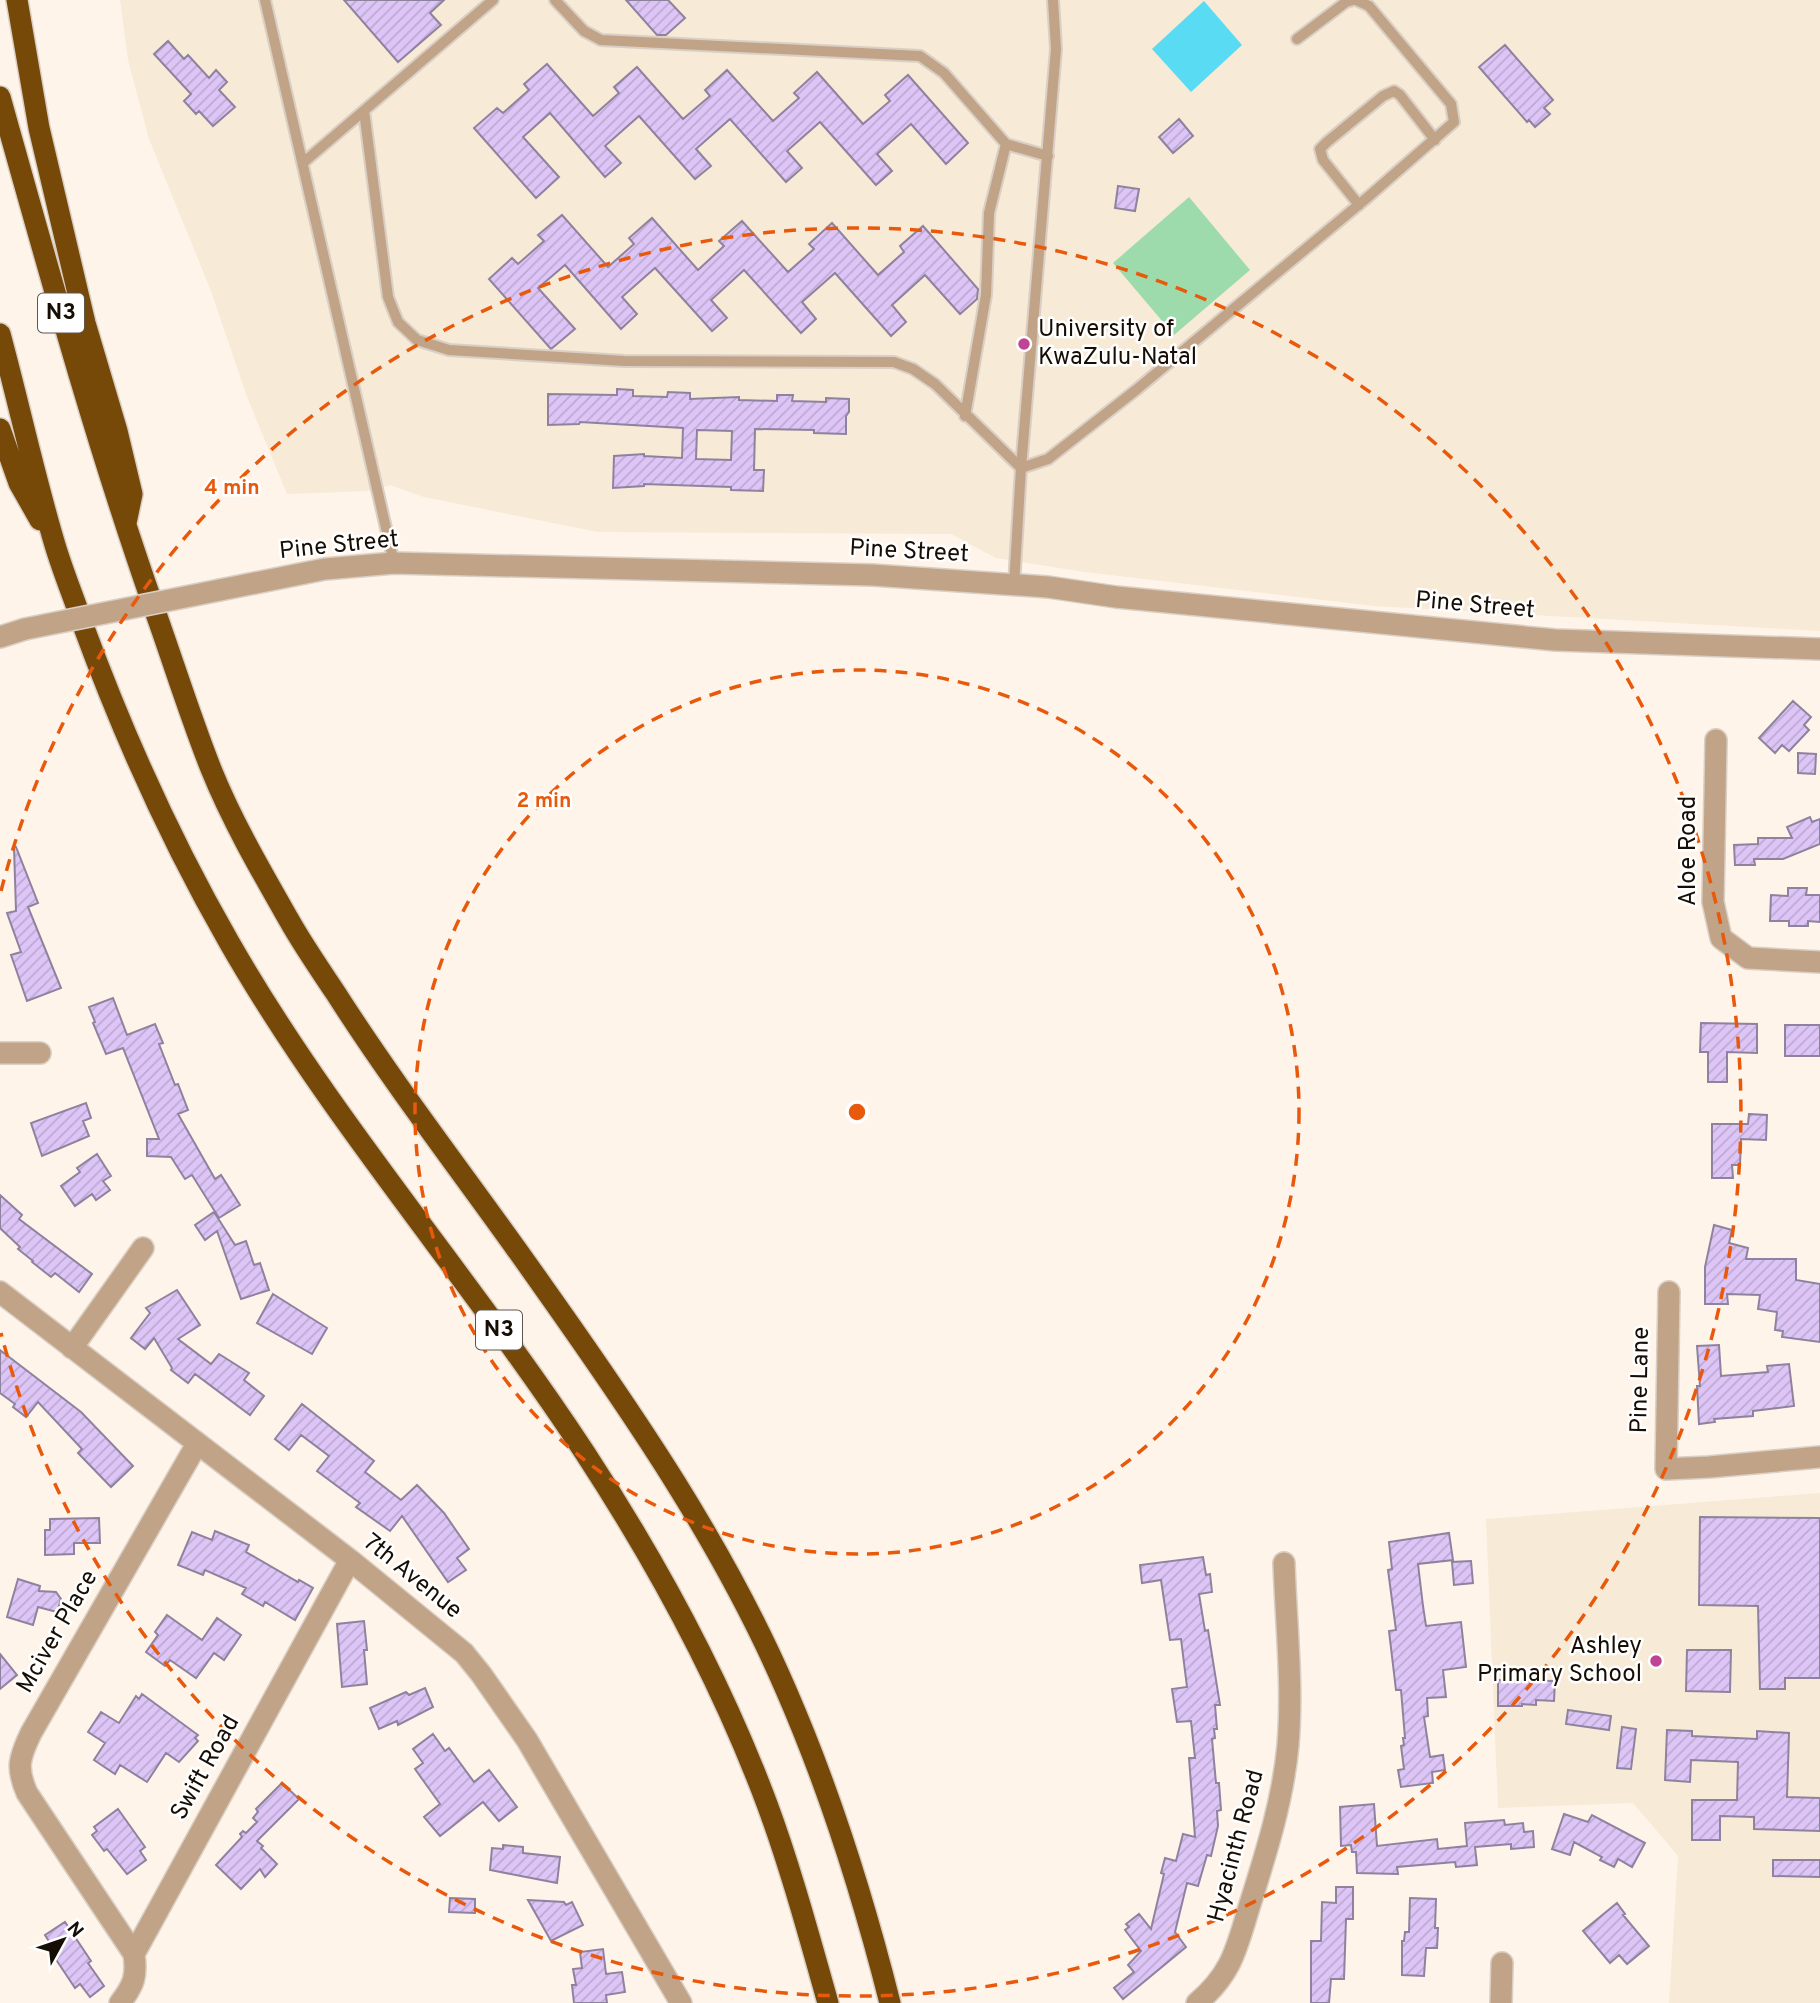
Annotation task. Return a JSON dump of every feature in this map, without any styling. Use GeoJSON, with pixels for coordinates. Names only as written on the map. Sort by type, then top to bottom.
{"type":"FeatureCollection","features":[{"type":"Feature","properties":{"kind":"highway"},"geometry":{"type":"LineString","coordinates":[[17,0],[43,141],[85,323],[117,431],[132,494],[126,527]]}},
{"type":"Feature","properties":{"kind":"highway","name":"N3"},"geometry":{"type":"LineString","coordinates":[[0,97],[61,313],[126,527],[212,772],[293,928],[374,1053],[545,1288],[624,1403],[700,1522],[785,1686],[819,1771],[849,1855],[890,2003]]}},
{"type":"Feature","properties":{"kind":"highway","name":"N3"},"geometry":{"type":"LineString","coordinates":[[0,334],[55,546],[106,688],[153,796],[229,943],[312,1073],[510,1345],[584,1453],[650,1558],[698,1648],[742,1743],[795,1885],[828,2003]]}},
{"type":"Feature","properties":{"kind":"highway"},"geometry":{"type":"LineString","coordinates":[[0,429],[19,483],[55,546]]}},
{"type":"Feature","properties":{"kind":"street","name":"Pine Street"},"geometry":{"type":"LineString","coordinates":[[0,637],[25,629],[325,569],[394,563],[872,575],[1014,585],[1555,640],[1820,649]]}},
{"type":"Feature","properties":{"kind":"street","name":"Aloe Road"},"geometry":{"type":"LineString","coordinates":[[1716,740],[1713,902],[1721,938],[1748,958],[1820,962]]}},
{"type":"Feature","properties":{"kind":"street"},"geometry":{"type":"LineString","coordinates":[[0,1053],[40,1054]]}},
{"type":"Feature","properties":{"kind":"street"},"geometry":{"type":"LineString","coordinates":[[72,1348],[143,1248]]}},
{"type":"Feature","properties":{"kind":"street","name":"7th Avenue"},"geometry":{"type":"LineString","coordinates":[[0,1292],[350,1560],[454,1644],[481,1674],[527,1740],[681,2003]]}},
{"type":"Feature","properties":{"kind":"street","name":"Pine Lane"},"geometry":{"type":"LineString","coordinates":[[1669,1292],[1665,1469],[1820,1457]]}},
{"type":"Feature","properties":{"kind":"street","name":"Mciver Place"},"geometry":{"type":"LineString","coordinates":[[134,1954],[27,1793],[19,1774],[22,1753],[31,1733],[197,1444]]}},
{"type":"Feature","properties":{"kind":"street","name":"Swift Road"},"geometry":{"type":"LineString","coordinates":[[120,2003],[136,1974],[134,1954],[350,1560]]}},
{"type":"Feature","properties":{"kind":"street","name":"Hyacinth Road"},"geometry":{"type":"LineString","coordinates":[[1197,2003],[1215,1988],[1231,1964],[1267,1852],[1281,1797],[1288,1743],[1284,1563]]}},
{"type":"Feature","properties":{"kind":"street"},"geometry":{"type":"LineString","coordinates":[[1501,2003],[1503,1963]]}},
{"type":"Feature","properties":{"kind":"lane"},"geometry":{"type":"LineString","coordinates":[[265,0],[394,563]]}},
{"type":"Feature","properties":{"kind":"lane"},"geometry":{"type":"LineString","coordinates":[[304,162],[493,0]]}},
{"type":"Feature","properties":{"kind":"lane"},"geometry":{"type":"LineString","coordinates":[[555,0],[584,31],[601,40],[920,56],[944,73],[1006,144],[1048,156]]}},
{"type":"Feature","properties":{"kind":"lane"},"geometry":{"type":"LineString","coordinates":[[1014,585],[1021,468],[1056,49],[1053,0]]}},
{"type":"Feature","properties":{"kind":"lane"},"geometry":{"type":"LineString","coordinates":[[1021,468],[1048,459],[1136,390],[1359,205],[1454,122],[1451,104],[1369,6],[1354,0],[1346,2],[1297,39]]}},
{"type":"Feature","properties":{"kind":"lane"},"geometry":{"type":"LineString","coordinates":[[1359,205],[1323,160],[1320,149],[1327,142],[1383,96],[1394,91],[1435,140]]}},
{"type":"Feature","properties":{"kind":"lane"},"geometry":{"type":"LineString","coordinates":[[364,111],[388,297],[398,322],[417,340],[449,350],[624,361],[894,362],[913,369],[934,384],[1021,468]]}},
{"type":"Feature","properties":{"kind":"lane"},"geometry":{"type":"LineString","coordinates":[[965,416],[986,295],[989,213],[1006,144]]}},
{"type":"Feature","properties":{"kind":"shaded area","name":"University of KwaZulu-Natal"},"geometry":{"type":"Polygon","coordinates":[[[120,0],[1820,0],[1820,631],[1374,606],[1085,572],[996,558],[951,534],[598,532],[424,497],[390,485],[368,491],[287,494],[247,397],[211,291],[149,139],[128,60],[120,0]]]}},
{"type":"Feature","properties":{"kind":"shaded area","name":"Ashley Primary School"},"geometry":{"type":"Polygon","coordinates":[[[1820,1493],[1820,2003],[1669,2003],[1678,1856],[1633,1803],[1498,1808],[1486,1519],[1820,1493]]]}},
{"type":"Feature","properties":{"kind":"green space"},"geometry":{"type":"Polygon","coordinates":[[[1189,197],[1250,270],[1174,335],[1113,263],[1189,197]]]}},
{"type":"Feature","properties":{"kind":"water"},"geometry":{"type":"Polygon","coordinates":[[[1204,1],[1242,45],[1191,92],[1152,49],[1204,1]]]}},
{"type":"Feature","properties":{"kind":"building"},"geometry":{"type":"Polygon","coordinates":[[[344,0],[444,0],[430,13],[441,25],[398,62],[344,0]]]}},
{"type":"Feature","properties":{"kind":"building"},"geometry":{"type":"Polygon","coordinates":[[[626,0],[668,0],[685,18],[666,35],[657,35],[626,0]]]}},
{"type":"Feature","properties":{"kind":"building"},"geometry":{"type":"Polygon","coordinates":[[[168,41],[184,59],[188,55],[209,78],[216,70],[227,82],[219,90],[235,107],[213,126],[199,111],[196,114],[184,101],[191,94],[154,54],[168,41]]]}},
{"type":"Feature","properties":{"kind":"building"},"geometry":{"type":"Polygon","coordinates":[[[1505,45],[1553,100],[1544,108],[1550,114],[1535,127],[1529,120],[1527,122],[1479,67],[1505,45]]]}},
{"type":"Feature","properties":{"kind":"building"},"geometry":{"type":"Polygon","coordinates":[[[547,64],[593,116],[619,93],[614,87],[637,67],[683,119],[710,96],[705,90],[727,70],[773,121],[799,98],[794,93],[817,72],[863,124],[890,101],[885,95],[908,75],[968,143],[946,164],[911,124],[877,154],[892,171],[876,185],[820,122],[787,151],[802,168],[786,182],[730,119],[696,149],[711,166],[695,179],[639,116],[605,146],[621,163],[605,177],[550,113],[523,137],[559,177],[536,198],[474,128],[497,108],[503,113],[529,90],[524,84],[547,64]]]}},
{"type":"Feature","properties":{"kind":"building"},"geometry":{"type":"Polygon","coordinates":[[[1179,119],[1193,136],[1173,153],[1159,137],[1179,119]]]}},
{"type":"Feature","properties":{"kind":"building"},"geometry":{"type":"Polygon","coordinates":[[[1118,186],[1139,189],[1135,211],[1115,208],[1118,186]]]}},
{"type":"Feature","properties":{"kind":"building"},"geometry":{"type":"Polygon","coordinates":[[[562,215],[608,267],[634,244],[629,238],[652,218],[698,270],[724,246],[719,241],[742,221],[788,272],[814,249],[809,244],[832,223],[878,275],[904,252],[900,246],[923,226],[978,289],[977,299],[960,314],[925,275],[892,305],[906,322],[891,336],[835,273],[802,302],[816,319],[801,333],[744,270],[711,300],[727,318],[712,331],[655,268],[622,297],[637,314],[621,329],[565,265],[538,288],[575,329],[551,349],[489,279],[512,258],[518,264],[544,241],[538,235],[562,215]]]}},
{"type":"Feature","properties":{"kind":"building"},"geometry":{"type":"Polygon","coordinates":[[[617,389],[633,390],[633,396],[667,397],[668,392],[690,393],[690,399],[739,397],[739,400],[777,401],[777,395],[793,395],[792,401],[826,402],[826,398],[849,399],[849,412],[846,416],[846,434],[814,433],[814,430],[755,429],[754,470],[764,470],[763,491],[731,490],[731,487],[644,484],[613,488],[614,456],[644,454],[682,458],[683,428],[580,422],[548,425],[548,394],[617,395],[617,389]],[[697,430],[696,459],[731,460],[732,431],[697,430]]]}},
{"type":"Feature","properties":{"kind":"building"},"geometry":{"type":"Polygon","coordinates":[[[1793,701],[1811,717],[1804,725],[1809,730],[1789,751],[1782,745],[1775,753],[1759,738],[1793,701]]]}},
{"type":"Feature","properties":{"kind":"building"},"geometry":{"type":"Polygon","coordinates":[[[1798,753],[1816,754],[1815,774],[1798,773],[1798,753]]]}},
{"type":"Feature","properties":{"kind":"building"},"geometry":{"type":"Polygon","coordinates":[[[1810,817],[1812,822],[1820,819],[1820,844],[1783,859],[1754,859],[1755,865],[1735,865],[1734,845],[1758,844],[1758,838],[1792,838],[1787,827],[1810,817]]]}},
{"type":"Feature","properties":{"kind":"building"},"geometry":{"type":"Polygon","coordinates":[[[14,847],[38,903],[28,907],[61,988],[27,1001],[11,955],[21,952],[7,913],[16,911],[14,847]]]}},
{"type":"Feature","properties":{"kind":"building"},"geometry":{"type":"Polygon","coordinates":[[[1788,888],[1807,888],[1806,895],[1820,895],[1820,922],[1808,921],[1808,926],[1789,926],[1789,921],[1770,921],[1771,895],[1788,896],[1788,888]]]}},
{"type":"Feature","properties":{"kind":"building"},"geometry":{"type":"Polygon","coordinates":[[[113,998],[127,1035],[155,1024],[163,1043],[159,1044],[188,1110],[178,1114],[215,1179],[221,1175],[240,1205],[219,1218],[192,1175],[185,1179],[171,1157],[147,1156],[147,1139],[159,1139],[123,1048],[106,1054],[89,1007],[113,998]]]}},
{"type":"Feature","properties":{"kind":"building"},"geometry":{"type":"Polygon","coordinates":[[[1701,1023],[1757,1024],[1757,1053],[1727,1052],[1727,1082],[1708,1082],[1708,1052],[1700,1052],[1701,1023]]]}},
{"type":"Feature","properties":{"kind":"building"},"geometry":{"type":"Polygon","coordinates":[[[1785,1025],[1820,1025],[1820,1056],[1785,1056],[1785,1025]]]}},
{"type":"Feature","properties":{"kind":"building"},"geometry":{"type":"Polygon","coordinates":[[[86,1103],[91,1118],[83,1121],[89,1136],[42,1156],[31,1123],[86,1103]]]}},
{"type":"Feature","properties":{"kind":"building"},"geometry":{"type":"Polygon","coordinates":[[[1749,1114],[1767,1115],[1766,1140],[1741,1139],[1740,1165],[1732,1165],[1733,1178],[1712,1178],[1712,1124],[1748,1124],[1749,1114]]]}},
{"type":"Feature","properties":{"kind":"building"},"geometry":{"type":"Polygon","coordinates":[[[97,1154],[111,1176],[103,1181],[110,1190],[96,1200],[92,1194],[75,1206],[61,1186],[80,1172],[77,1168],[97,1154]]]}},
{"type":"Feature","properties":{"kind":"building"},"geometry":{"type":"Polygon","coordinates":[[[0,1195],[22,1215],[19,1219],[92,1274],[79,1292],[55,1273],[51,1277],[32,1262],[0,1228],[0,1195]]]}},
{"type":"Feature","properties":{"kind":"building"},"geometry":{"type":"Polygon","coordinates":[[[214,1212],[235,1245],[246,1241],[254,1265],[260,1263],[269,1290],[241,1299],[217,1231],[205,1240],[195,1225],[214,1212]]]}},
{"type":"Feature","properties":{"kind":"building"},"geometry":{"type":"Polygon","coordinates":[[[1714,1225],[1732,1230],[1729,1243],[1748,1248],[1746,1259],[1796,1259],[1796,1280],[1820,1284],[1820,1342],[1782,1337],[1783,1331],[1775,1330],[1777,1312],[1758,1309],[1760,1295],[1727,1294],[1728,1304],[1705,1304],[1705,1267],[1714,1225]]]}},
{"type":"Feature","properties":{"kind":"building"},"geometry":{"type":"Polygon","coordinates":[[[177,1290],[200,1325],[178,1339],[211,1364],[219,1354],[249,1373],[244,1380],[264,1396],[250,1415],[195,1374],[188,1383],[171,1370],[154,1338],[145,1349],[131,1338],[150,1313],[146,1308],[177,1290]]]}},
{"type":"Feature","properties":{"kind":"building"},"geometry":{"type":"Polygon","coordinates":[[[273,1294],[327,1328],[312,1354],[257,1323],[273,1294]]]}},
{"type":"Feature","properties":{"kind":"building"},"geometry":{"type":"Polygon","coordinates":[[[1719,1345],[1721,1376],[1768,1372],[1767,1366],[1789,1364],[1794,1406],[1753,1411],[1753,1416],[1714,1419],[1715,1422],[1699,1424],[1697,1346],[1719,1345]]]}},
{"type":"Feature","properties":{"kind":"building"},"geometry":{"type":"Polygon","coordinates":[[[0,1350],[81,1412],[133,1466],[111,1487],[78,1453],[82,1449],[38,1402],[26,1417],[13,1407],[15,1404],[0,1393],[0,1350]]]}},
{"type":"Feature","properties":{"kind":"building"},"geometry":{"type":"Polygon","coordinates":[[[302,1404],[374,1461],[365,1472],[401,1500],[417,1485],[444,1513],[469,1549],[457,1558],[466,1570],[448,1582],[402,1516],[390,1531],[356,1507],[360,1503],[317,1471],[329,1456],[301,1435],[289,1450],[275,1439],[302,1404]]]}},
{"type":"Feature","properties":{"kind":"building"},"geometry":{"type":"Polygon","coordinates":[[[1700,1517],[1820,1518],[1820,1678],[1785,1678],[1785,1689],[1760,1689],[1758,1606],[1699,1605],[1700,1517]]]}},
{"type":"Feature","properties":{"kind":"building"},"geometry":{"type":"Polygon","coordinates":[[[99,1518],[100,1543],[74,1543],[74,1554],[45,1555],[45,1530],[50,1530],[50,1519],[99,1518]]]}},
{"type":"Feature","properties":{"kind":"building"},"geometry":{"type":"Polygon","coordinates":[[[215,1531],[249,1545],[246,1552],[313,1588],[295,1620],[265,1602],[263,1606],[242,1594],[246,1588],[205,1570],[203,1575],[178,1565],[192,1532],[212,1540],[215,1531]]]}},
{"type":"Feature","properties":{"kind":"building"},"geometry":{"type":"Polygon","coordinates":[[[1449,1533],[1453,1560],[1418,1564],[1423,1606],[1426,1626],[1461,1622],[1466,1667],[1443,1670],[1446,1697],[1427,1698],[1428,1716],[1424,1717],[1430,1757],[1443,1755],[1445,1770],[1432,1772],[1433,1783],[1401,1787],[1398,1770],[1404,1769],[1401,1746],[1404,1745],[1405,1738],[1401,1690],[1396,1690],[1389,1631],[1396,1630],[1388,1570],[1392,1569],[1389,1542],[1449,1533]]]}},
{"type":"Feature","properties":{"kind":"building"},"geometry":{"type":"Polygon","coordinates":[[[1203,1557],[1206,1575],[1210,1574],[1212,1592],[1199,1594],[1205,1631],[1208,1630],[1220,1705],[1215,1705],[1217,1729],[1214,1729],[1215,1738],[1212,1739],[1221,1810],[1217,1811],[1218,1826],[1211,1856],[1207,1855],[1198,1886],[1187,1883],[1175,1932],[1186,1947],[1123,1999],[1114,1988],[1134,1972],[1128,1965],[1141,1951],[1125,1930],[1129,1927],[1126,1924],[1139,1914],[1151,1929],[1164,1874],[1161,1873],[1165,1858],[1176,1861],[1183,1834],[1195,1837],[1189,1758],[1195,1758],[1191,1721],[1177,1722],[1172,1689],[1187,1687],[1181,1639],[1170,1640],[1161,1580],[1142,1583],[1140,1565],[1203,1557]]]}},
{"type":"Feature","properties":{"kind":"building"},"geometry":{"type":"Polygon","coordinates":[[[1471,1561],[1473,1583],[1454,1585],[1452,1562],[1471,1561]]]}},
{"type":"Feature","properties":{"kind":"building"},"geometry":{"type":"Polygon","coordinates":[[[18,1579],[40,1586],[39,1591],[56,1592],[61,1599],[57,1612],[38,1607],[33,1625],[7,1617],[18,1579]]]}},
{"type":"Feature","properties":{"kind":"building"},"geometry":{"type":"Polygon","coordinates":[[[167,1615],[202,1640],[217,1618],[241,1635],[224,1660],[214,1653],[196,1678],[170,1660],[165,1666],[146,1652],[167,1615]]]}},
{"type":"Feature","properties":{"kind":"building"},"geometry":{"type":"Polygon","coordinates":[[[364,1621],[367,1684],[342,1687],[337,1624],[364,1621]]]}},
{"type":"Feature","properties":{"kind":"building"},"geometry":{"type":"Polygon","coordinates":[[[1687,1650],[1731,1650],[1730,1692],[1686,1691],[1687,1650]]]}},
{"type":"Feature","properties":{"kind":"building"},"geometry":{"type":"Polygon","coordinates":[[[0,1654],[17,1675],[0,1689],[0,1654]]]}},
{"type":"Feature","properties":{"kind":"building"},"geometry":{"type":"Polygon","coordinates":[[[1498,1680],[1555,1681],[1554,1701],[1536,1700],[1536,1705],[1498,1706],[1498,1680]]]}},
{"type":"Feature","properties":{"kind":"building"},"geometry":{"type":"Polygon","coordinates":[[[425,1688],[433,1707],[398,1725],[397,1721],[379,1729],[370,1708],[406,1692],[409,1695],[425,1688]]]}},
{"type":"Feature","properties":{"kind":"building"},"geometry":{"type":"Polygon","coordinates":[[[142,1694],[198,1735],[195,1738],[198,1741],[179,1762],[166,1753],[147,1782],[120,1765],[115,1774],[94,1760],[105,1743],[88,1732],[101,1712],[119,1723],[136,1696],[139,1699],[142,1694]]]}},
{"type":"Feature","properties":{"kind":"building"},"geometry":{"type":"Polygon","coordinates":[[[1568,1710],[1611,1716],[1609,1730],[1566,1724],[1568,1710]]]}},
{"type":"Feature","properties":{"kind":"building"},"geometry":{"type":"Polygon","coordinates":[[[1622,1727],[1636,1729],[1631,1769],[1617,1768],[1622,1727]]]}},
{"type":"Feature","properties":{"kind":"building"},"geometry":{"type":"Polygon","coordinates":[[[1667,1730],[1692,1731],[1692,1736],[1757,1739],[1757,1731],[1789,1733],[1787,1797],[1820,1798],[1820,1831],[1754,1829],[1754,1817],[1720,1816],[1720,1840],[1692,1840],[1692,1800],[1737,1800],[1738,1762],[1691,1760],[1690,1782],[1665,1780],[1667,1730]]]}},
{"type":"Feature","properties":{"kind":"building"},"geometry":{"type":"Polygon","coordinates":[[[433,1734],[445,1751],[449,1748],[474,1782],[489,1770],[517,1807],[499,1821],[483,1802],[440,1836],[424,1817],[440,1804],[415,1769],[423,1763],[413,1749],[433,1734]]]}},
{"type":"Feature","properties":{"kind":"building"},"geometry":{"type":"Polygon","coordinates":[[[282,1783],[299,1799],[257,1841],[277,1864],[265,1877],[260,1869],[241,1889],[216,1865],[242,1837],[240,1834],[243,1831],[246,1833],[257,1822],[253,1818],[258,1812],[256,1809],[282,1783]]]}},
{"type":"Feature","properties":{"kind":"building"},"geometry":{"type":"Polygon","coordinates":[[[1374,1804],[1377,1846],[1437,1839],[1438,1849],[1467,1846],[1465,1823],[1504,1820],[1505,1825],[1523,1823],[1524,1832],[1533,1831],[1534,1847],[1511,1849],[1511,1844],[1475,1847],[1477,1865],[1456,1867],[1455,1862],[1397,1867],[1398,1874],[1357,1873],[1356,1852],[1352,1852],[1351,1845],[1341,1846],[1340,1807],[1374,1804]]]}},
{"type":"Feature","properties":{"kind":"building"},"geometry":{"type":"Polygon","coordinates":[[[118,1809],[145,1847],[140,1851],[146,1860],[127,1874],[92,1835],[97,1831],[94,1827],[118,1809]]]}},
{"type":"Feature","properties":{"kind":"building"},"geometry":{"type":"Polygon","coordinates":[[[1564,1814],[1588,1822],[1592,1815],[1645,1843],[1632,1867],[1618,1859],[1614,1867],[1600,1860],[1602,1857],[1574,1842],[1570,1855],[1552,1849],[1564,1814]]]}},
{"type":"Feature","properties":{"kind":"building"},"geometry":{"type":"Polygon","coordinates":[[[503,1845],[523,1847],[523,1853],[560,1857],[557,1883],[490,1870],[492,1848],[503,1849],[503,1845]]]}},
{"type":"Feature","properties":{"kind":"building"},"geometry":{"type":"Polygon","coordinates":[[[1773,1860],[1820,1860],[1820,1877],[1773,1876],[1773,1860]]]}},
{"type":"Feature","properties":{"kind":"building"},"geometry":{"type":"Polygon","coordinates":[[[1336,1887],[1353,1887],[1353,1919],[1346,1919],[1344,1979],[1331,1979],[1329,2003],[1311,2003],[1311,1941],[1321,1941],[1322,1902],[1336,1903],[1336,1887]]]}},
{"type":"Feature","properties":{"kind":"building"},"geometry":{"type":"Polygon","coordinates":[[[450,1898],[475,1899],[475,1913],[449,1912],[450,1898]]]}},
{"type":"Feature","properties":{"kind":"building"},"geometry":{"type":"Polygon","coordinates":[[[1410,1898],[1436,1899],[1437,1948],[1426,1948],[1424,1976],[1402,1975],[1402,1941],[1405,1932],[1409,1932],[1410,1898]]]}},
{"type":"Feature","properties":{"kind":"building"},"geometry":{"type":"Polygon","coordinates":[[[528,1900],[564,1902],[566,1905],[572,1902],[583,1925],[551,1941],[528,1900]]]}},
{"type":"Feature","properties":{"kind":"building"},"geometry":{"type":"Polygon","coordinates":[[[1617,1903],[1625,1914],[1623,1915],[1649,1946],[1627,1964],[1619,1955],[1610,1963],[1583,1931],[1617,1903]]]}},
{"type":"Feature","properties":{"kind":"building"},"geometry":{"type":"Polygon","coordinates":[[[65,1922],[104,1986],[90,1997],[80,1984],[75,1988],[55,1958],[57,1954],[45,1935],[65,1922]]]}},
{"type":"Feature","properties":{"kind":"building"},"geometry":{"type":"Polygon","coordinates":[[[603,1949],[606,1974],[622,1972],[625,1992],[606,1995],[607,2003],[574,2003],[572,1985],[576,1985],[573,1969],[582,1968],[580,1952],[603,1949]]]}},
{"type":"Feature","properties":{"kind":"place","name":"University of KwaZulu-Natal"},"geometry":{"type":"Point","coordinates":[1024,344]}},
{"type":"Feature","properties":{"kind":"place","name":"Ashley Primary School"},"geometry":{"type":"Point","coordinates":[1656,1661]}}]}
